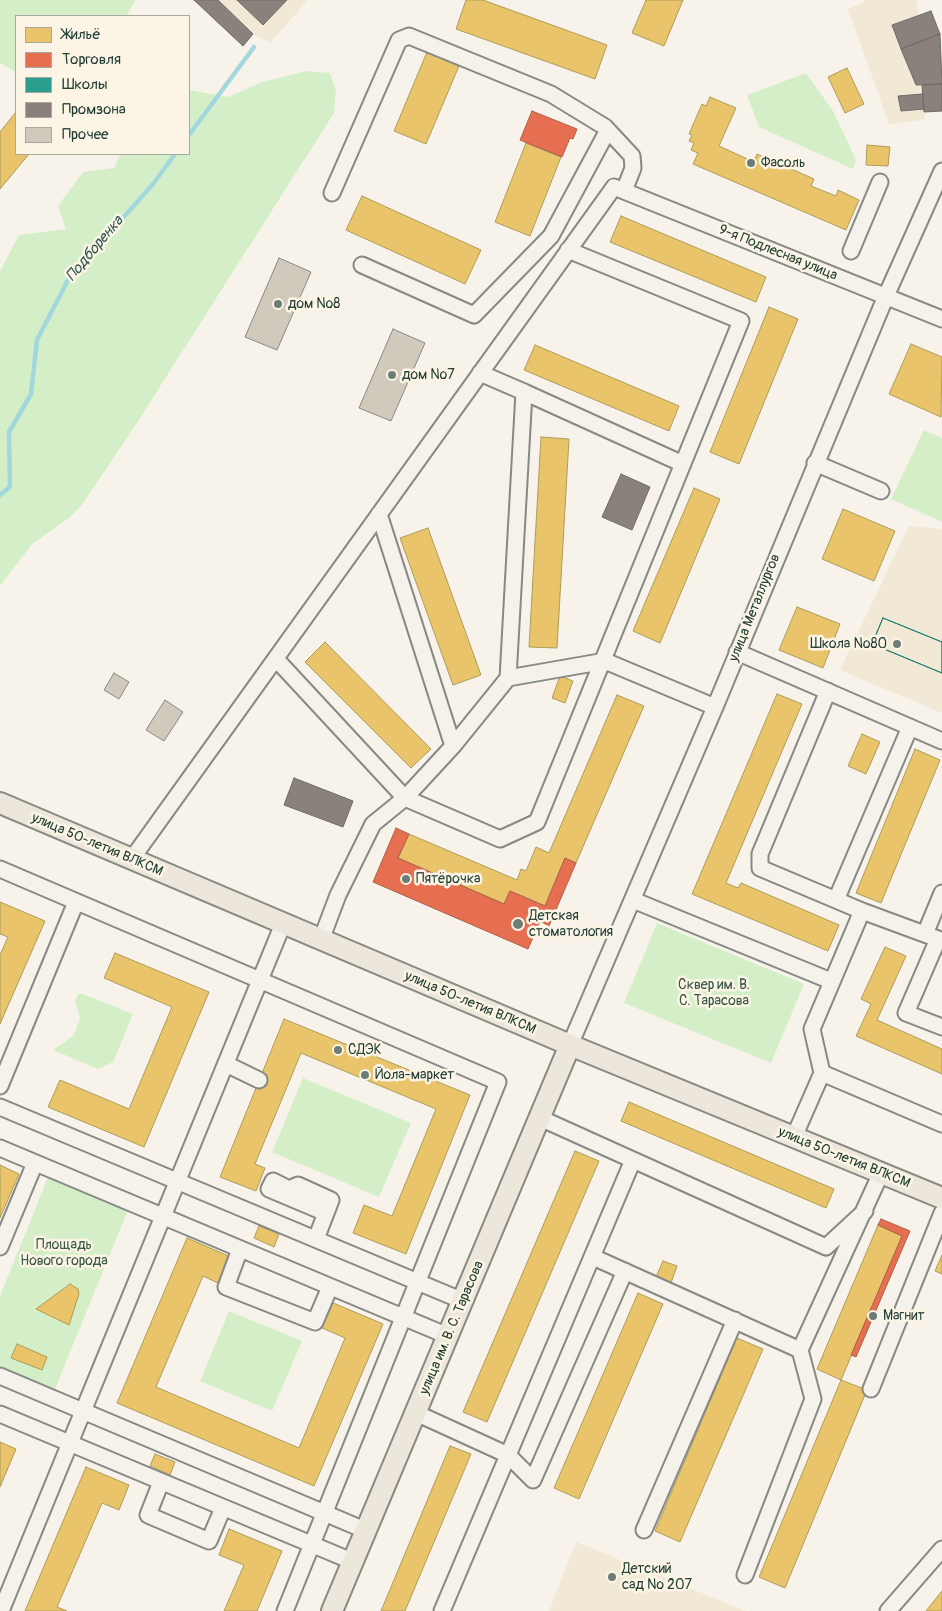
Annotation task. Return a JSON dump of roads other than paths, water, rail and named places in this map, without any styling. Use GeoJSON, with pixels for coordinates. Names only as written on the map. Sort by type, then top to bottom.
{"type":"FeatureCollection","features":[{"type":"Feature","properties":{"kind":"main road","name":"улица 50-летия ВЛКСМ"},"geometry":{"type":"LineString","coordinates":[[0,803],[570,1045],[942,1198]]}},
{"type":"Feature","properties":{"kind":"main road","name":"улица им. В. С. Тарасова"},"geometry":{"type":"LineString","coordinates":[[332,1611],[570,1045]]}},
{"type":"Feature","properties":{"kind":"street"},"geometry":{"type":"LineString","coordinates":[[132,860],[568,250],[619,189],[633,168],[632,156],[608,130],[552,94],[409,36],[399,40],[332,193]]}},
{"type":"Feature","properties":{"kind":"street"},"geometry":{"type":"LineString","coordinates":[[362,265],[474,315],[550,236],[608,130]]}},
{"type":"Feature","properties":{"kind":"street","name":"улица Металлургов"},"geometry":{"type":"LineString","coordinates":[[570,1045],[715,707],[886,296],[942,171]]}},
{"type":"Feature","properties":{"kind":"street"},"geometry":{"type":"LineString","coordinates":[[851,251],[880,182]]}},
{"type":"Feature","properties":{"kind":"street","name":"9-я Подлесная улица"},"geometry":{"type":"LineString","coordinates":[[619,189],[942,319]]}},
{"type":"Feature","properties":{"kind":"street"},"geometry":{"type":"LineString","coordinates":[[276,659],[405,798],[500,839],[537,822],[605,661],[741,321],[568,250]]}},
{"type":"Feature","properties":{"kind":"street"},"geometry":{"type":"LineString","coordinates":[[480,373],[683,464]]}},
{"type":"Feature","properties":{"kind":"street"},"geometry":{"type":"LineString","coordinates":[[321,940],[338,895],[373,824],[405,798],[453,746],[508,678],[524,392]]}},
{"type":"Feature","properties":{"kind":"street"},"geometry":{"type":"LineString","coordinates":[[815,463],[881,491]]}},
{"type":"Feature","properties":{"kind":"street"},"geometry":{"type":"LineString","coordinates":[[379,514],[453,746]]}},
{"type":"Feature","properties":{"kind":"street"},"geometry":{"type":"LineString","coordinates":[[737,652],[942,741]]}},
{"type":"Feature","properties":{"kind":"street"},"geometry":{"type":"LineString","coordinates":[[508,678],[605,661],[715,707]]}},
{"type":"Feature","properties":{"kind":"street"},"geometry":{"type":"LineString","coordinates":[[828,691],[760,854],[760,868],[862,911],[938,939],[937,955],[906,1013],[942,1027]]}},
{"type":"Feature","properties":{"kind":"street"},"geometry":{"type":"LineString","coordinates":[[836,900],[910,727]]}},
{"type":"Feature","properties":{"kind":"street"},"geometry":{"type":"LineString","coordinates":[[0,869],[498,1082],[285,1611]]}},
{"type":"Feature","properties":{"kind":"street"},"geometry":{"type":"LineString","coordinates":[[925,934],[942,893]]}},
{"type":"Feature","properties":{"kind":"street"},"geometry":{"type":"LineString","coordinates":[[633,900],[831,981]]}},
{"type":"Feature","properties":{"kind":"street"},"geometry":{"type":"LineString","coordinates":[[0,1086],[76,902]]}},
{"type":"Feature","properties":{"kind":"street"},"geometry":{"type":"LineString","coordinates":[[794,1137],[822,1073],[812,1029],[862,911]]}},
{"type":"Feature","properties":{"kind":"street"},"geometry":{"type":"LineString","coordinates":[[1,1611],[283,924]]}},
{"type":"Feature","properties":{"kind":"street"},"geometry":{"type":"LineString","coordinates":[[226,1064],[259,1080]]}},
{"type":"Feature","properties":{"kind":"street"},"geometry":{"type":"LineString","coordinates":[[822,1073],[942,1124]]}},
{"type":"Feature","properties":{"kind":"street"},"geometry":{"type":"LineString","coordinates":[[0,1107],[463,1301]]}},
{"type":"Feature","properties":{"kind":"street"},"geometry":{"type":"LineString","coordinates":[[540,1118],[826,1247],[865,1211]]}},
{"type":"Feature","properties":{"kind":"street"},"geometry":{"type":"LineString","coordinates":[[0,1148],[448,1336]]}},
{"type":"Feature","properties":{"kind":"street"},"geometry":{"type":"LineString","coordinates":[[442,1611],[633,1160]]}},
{"type":"Feature","properties":{"kind":"street"},"geometry":{"type":"LineString","coordinates":[[0,1247],[35,1163]]}},
{"type":"Feature","properties":{"kind":"street"},"geometry":{"type":"LineString","coordinates":[[745,1575],[813,1399],[800,1350],[881,1173]]}},
{"type":"Feature","properties":{"kind":"street"},"geometry":{"type":"LineString","coordinates":[[316,1238],[326,1213]]}},
{"type":"Feature","properties":{"kind":"street"},"geometry":{"type":"LineString","coordinates":[[871,1389],[942,1213]]}},
{"type":"Feature","properties":{"kind":"street"},"geometry":{"type":"LineString","coordinates":[[240,1249],[226,1287],[315,1322],[330,1287]]}},
{"type":"Feature","properties":{"kind":"street"},"geometry":{"type":"LineString","coordinates":[[593,1257],[800,1350]]}},
{"type":"Feature","properties":{"kind":"street"},"geometry":{"type":"LineString","coordinates":[[416,1413],[508,1456],[533,1480],[625,1272]]}},
{"type":"Feature","properties":{"kind":"street"},"geometry":{"type":"LineString","coordinates":[[644,1530],[735,1320]]}},
{"type":"Feature","properties":{"kind":"street"},"geometry":{"type":"LineString","coordinates":[[0,1376],[367,1531]]}},
{"type":"Feature","properties":{"kind":"street"},"geometry":{"type":"LineString","coordinates":[[0,1414],[354,1562]]}},
{"type":"Feature","properties":{"kind":"street"},"geometry":{"type":"LineString","coordinates":[[161,1482],[148,1515],[209,1541],[223,1508]]}},
{"type":"Feature","properties":{"kind":"street"},"geometry":{"type":"LineString","coordinates":[[888,1611],[942,1549]]}},
{"type":"Feature","properties":{"kind":"waterway","name":"Подборенка"},"geometry":{"type":"LineString","coordinates":[[190,134],[254,47]]}},
{"type":"Feature","properties":{"kind":"waterway","name":"Подборенка"},"geometry":{"type":"LineString","coordinates":[[0,495],[10,487],[9,432],[31,394],[37,340],[68,280],[153,184],[174,155]]}},
{"type":"Feature","properties":{"kind":"place","name":"Фасоль"},"geometry":{"type":"Point","coordinates":[751,163]}},
{"type":"Feature","properties":{"kind":"place","name":"дом №8"},"geometry":{"type":"Point","coordinates":[278,304]}},
{"type":"Feature","properties":{"kind":"place","name":"дом №7"},"geometry":{"type":"Point","coordinates":[392,375]}},
{"type":"Feature","properties":{"kind":"place","name":"Школа №80"},"geometry":{"type":"Point","coordinates":[897,644]}},
{"type":"Feature","properties":{"kind":"place","name":"Пятёрочка"},"geometry":{"type":"Point","coordinates":[406,879]}},
{"type":"Feature","properties":{"kind":"place","name":"Детская стоматология"},"geometry":{"type":"Point","coordinates":[518,924]}},
{"type":"Feature","properties":{"kind":"place","name":"СДЭК"},"geometry":{"type":"Point","coordinates":[338,1050]}},
{"type":"Feature","properties":{"kind":"place","name":"Йола-маркет"},"geometry":{"type":"Point","coordinates":[365,1075]}},
{"type":"Feature","properties":{"kind":"place","name":"Магнит"},"geometry":{"type":"Point","coordinates":[873,1316]}},
{"type":"Feature","properties":{"kind":"place","name":"Детский сад № 207"},"geometry":{"type":"Point","coordinates":[612,1577]}},
{"type":"Feature","properties":{"kind":"park label","name":"Сквер им. В. С. Тарасова"},"geometry":{"type":"Point","coordinates":[714,994]}},
{"type":"Feature","properties":{"kind":"park label","name":"Площадь Нового города"},"geometry":{"type":"Point","coordinates":[64,1254]}}]}
